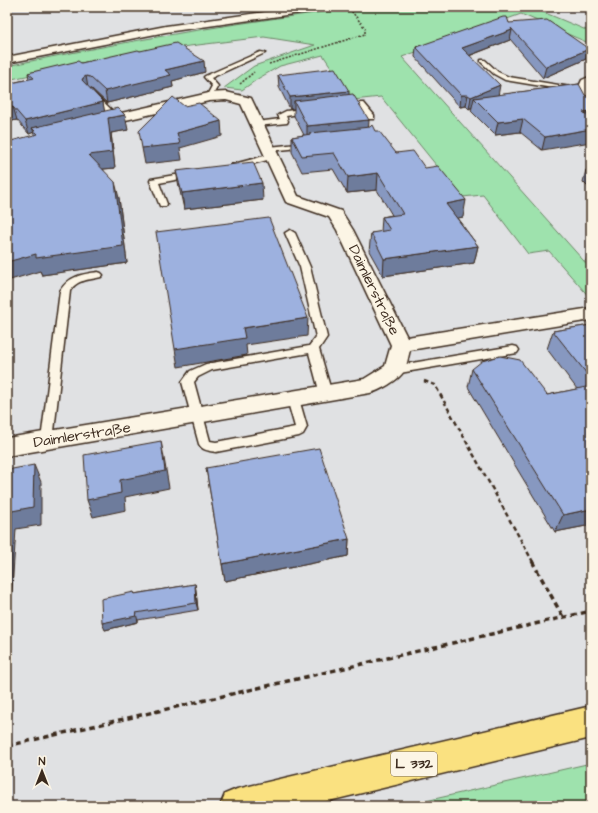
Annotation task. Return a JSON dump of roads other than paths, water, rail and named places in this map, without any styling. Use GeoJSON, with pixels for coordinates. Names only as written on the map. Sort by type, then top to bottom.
{"type":"FeatureCollection","features":[{"type":"Feature","properties":{"kind":"main road","name":"L 332"},"geometry":{"type":"LineString","coordinates":[[237,806],[591,722]]}},
{"type":"Feature","properties":{"kind":"street"},"geometry":{"type":"LineString","coordinates":[[7,60],[166,29],[321,7]]}},
{"type":"Feature","properties":{"kind":"street"},"geometry":{"type":"LineString","coordinates":[[591,80],[586,83],[582,90],[585,102],[591,108]]}},
{"type":"Feature","properties":{"kind":"street","name":"Daimlerstraße"},"geometry":{"type":"LineString","coordinates":[[7,447],[370,386],[394,370],[401,345],[345,230],[335,214],[292,199],[246,101],[226,96],[209,97],[82,125]]}},
{"type":"Feature","properties":{"kind":"street"},"geometry":{"type":"LineString","coordinates":[[401,345],[591,314]]}},
{"type":"Feature","properties":{"kind":"lane"},"geometry":{"type":"LineString","coordinates":[[209,97],[215,86],[207,76],[262,52]]}},
{"type":"Feature","properties":{"kind":"lane"},"geometry":{"type":"LineString","coordinates":[[483,61],[496,73],[507,79],[582,90]]}},
{"type":"Feature","properties":{"kind":"lane"},"geometry":{"type":"LineString","coordinates":[[90,91],[115,118]]}},
{"type":"Feature","properties":{"kind":"lane"},"geometry":{"type":"LineString","coordinates":[[339,107],[361,105],[371,117]]}},
{"type":"Feature","properties":{"kind":"lane"},"geometry":{"type":"LineString","coordinates":[[257,124],[284,121],[282,115],[286,113],[317,109]]}},
{"type":"Feature","properties":{"kind":"lane"},"geometry":{"type":"LineString","coordinates":[[222,169],[270,153],[314,144]]}},
{"type":"Feature","properties":{"kind":"lane"},"geometry":{"type":"LineString","coordinates":[[162,204],[154,181],[199,173]]}},
{"type":"Feature","properties":{"kind":"lane"},"geometry":{"type":"LineString","coordinates":[[290,233],[305,267],[322,337],[313,349],[210,367],[194,374],[188,382],[205,444],[209,446],[216,447],[299,431],[301,427],[293,399]]}},
{"type":"Feature","properties":{"kind":"lane"},"geometry":{"type":"LineString","coordinates":[[47,440],[65,291],[68,285],[77,279],[98,275]]}},
{"type":"Feature","properties":{"kind":"lane"},"geometry":{"type":"LineString","coordinates":[[313,349],[326,394]]}},
{"type":"Feature","properties":{"kind":"lane"},"geometry":{"type":"LineString","coordinates":[[394,370],[513,350]]}}]}
